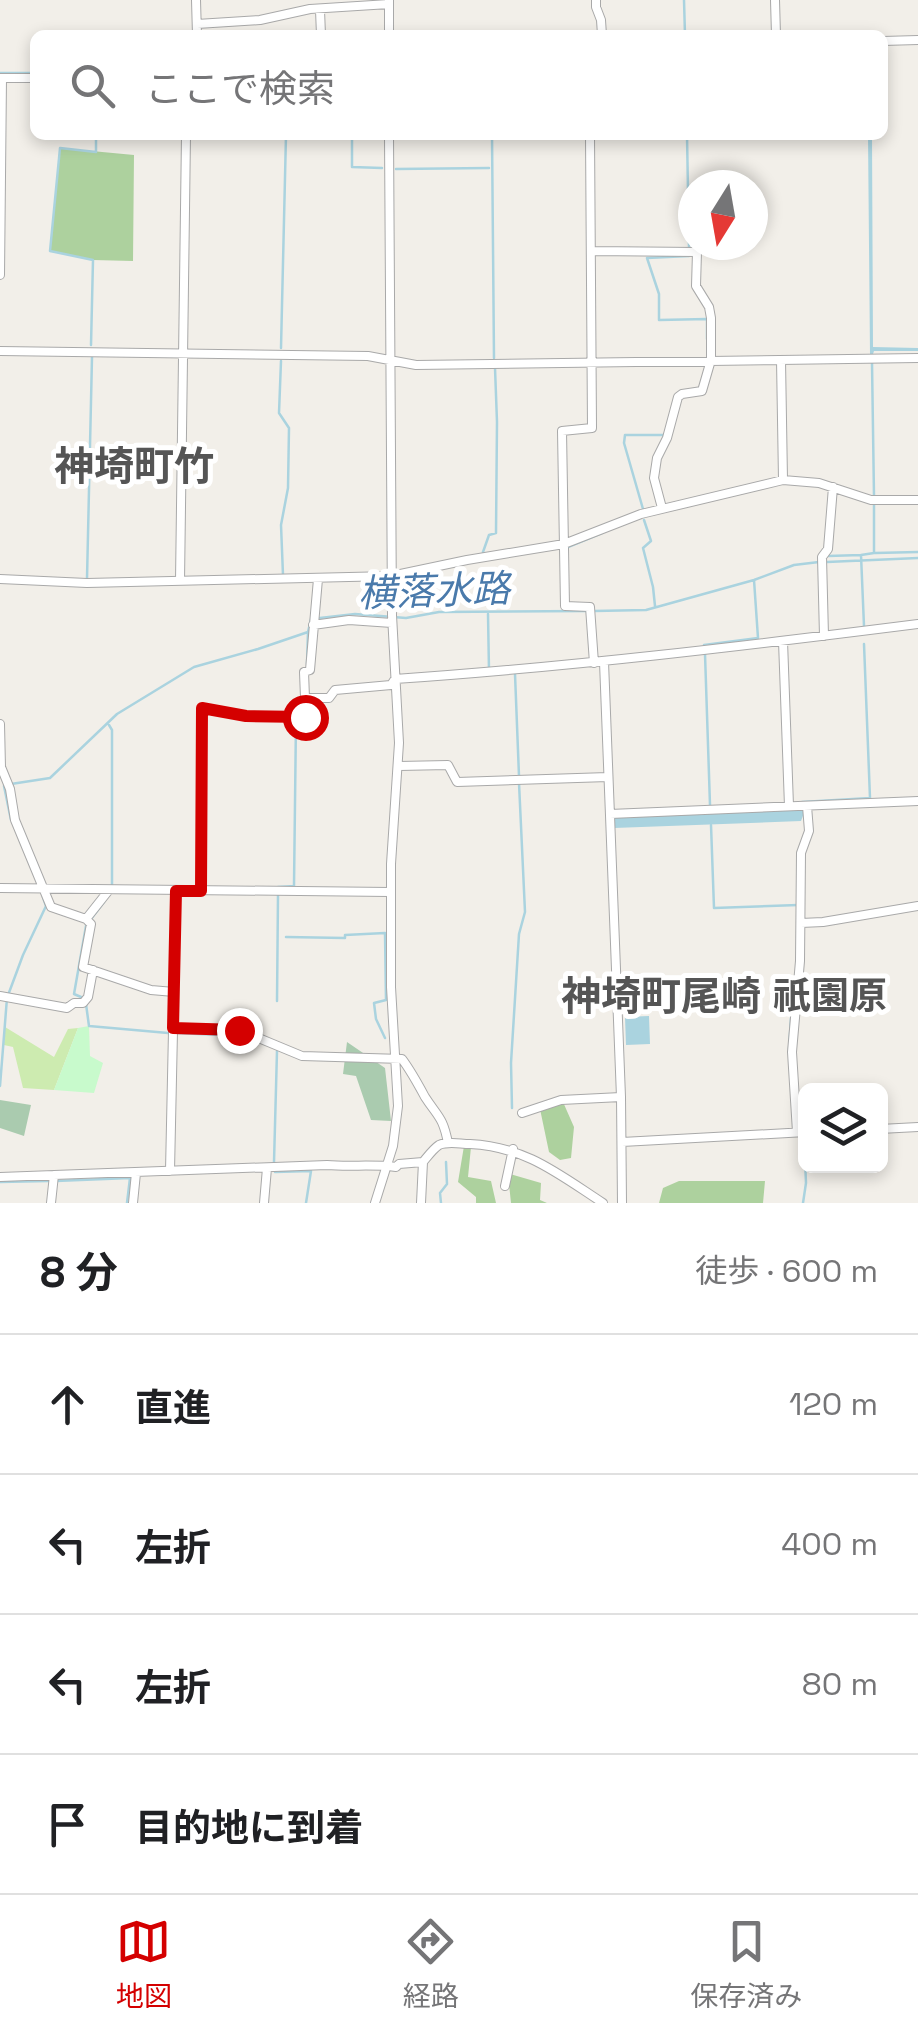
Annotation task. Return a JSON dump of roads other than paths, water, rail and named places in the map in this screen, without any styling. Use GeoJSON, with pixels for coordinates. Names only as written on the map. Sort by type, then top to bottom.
{"type":"FeatureCollection","features":[{"type":"Feature","properties":{"kind":"street"},"geometry":{"type":"LineString","coordinates":[[196,0],[197,30]]}},
{"type":"Feature","properties":{"kind":"street"},"geometry":{"type":"LineString","coordinates":[[596,0],[602,30]]}},
{"type":"Feature","properties":{"kind":"street"},"geometry":{"type":"LineString","coordinates":[[776,0],[776,30]]}},
{"type":"Feature","properties":{"kind":"street"},"geometry":{"type":"LineString","coordinates":[[197,24],[260,20],[310,9],[389,2],[389,30]]}},
{"type":"Feature","properties":{"kind":"street"},"geometry":{"type":"LineString","coordinates":[[321,30],[323,9]]}},
{"type":"Feature","properties":{"kind":"street"},"geometry":{"type":"LineString","coordinates":[[888,41],[918,40]]}},
{"type":"Feature","properties":{"kind":"street"},"geometry":{"type":"LineString","coordinates":[[0,275],[1,78],[30,78]]}},
{"type":"Feature","properties":{"kind":"street"},"geometry":{"type":"LineString","coordinates":[[180,581],[186,140]]}},
{"type":"Feature","properties":{"kind":"street"},"geometry":{"type":"LineString","coordinates":[[375,1203],[397,1128],[398,1106],[390,987],[390,892],[399,766],[392,619],[389,140]]}},
{"type":"Feature","properties":{"kind":"street"},"geometry":{"type":"LineString","coordinates":[[590,140],[592,428],[562,431],[564,544],[566,606],[591,612],[599,662],[610,814],[622,1203]]}},
{"type":"Feature","properties":{"kind":"street"},"geometry":{"type":"LineString","coordinates":[[590,251],[696,250],[696,286],[711,318],[711,360],[702,392],[678,397],[657,458],[654,478],[662,508]]}},
{"type":"Feature","properties":{"kind":"street"},"geometry":{"type":"LineString","coordinates":[[0,351],[381,357],[416,364],[918,358]]}},
{"type":"Feature","properties":{"kind":"street"},"geometry":{"type":"LineString","coordinates":[[782,360],[784,480]]}},
{"type":"Feature","properties":{"kind":"street"},"geometry":{"type":"LineString","coordinates":[[0,579],[87,583],[392,576],[564,544],[640,514],[784,480],[804,480],[874,500],[918,500]]}},
{"type":"Feature","properties":{"kind":"street"},"geometry":{"type":"LineString","coordinates":[[824,636],[822,562],[828,549],[833,487]]}},
{"type":"Feature","properties":{"kind":"street"},"geometry":{"type":"LineString","coordinates":[[201,891],[202,708],[246,716],[305,717],[318,578]]}},
{"type":"Feature","properties":{"kind":"street"},"geometry":{"type":"LineString","coordinates":[[314,620],[392,619]]}},
{"type":"Feature","properties":{"kind":"street"},"geometry":{"type":"LineString","coordinates":[[395,679],[599,662],[918,624]]}},
{"type":"Feature","properties":{"kind":"street"},"geometry":{"type":"LineString","coordinates":[[783,641],[798,806],[808,831],[801,853],[800,961],[792,1052],[798,1105]]}},
{"type":"Feature","properties":{"kind":"street"},"geometry":{"type":"LineString","coordinates":[[306,698],[329,698],[335,690],[391,686],[395,679]]}},
{"type":"Feature","properties":{"kind":"street"},"geometry":{"type":"LineString","coordinates":[[0,724],[1,767],[40,888],[51,907],[91,924],[83,967],[152,990],[174,992]]}},
{"type":"Feature","properties":{"kind":"street"},"geometry":{"type":"LineString","coordinates":[[399,766],[448,765],[457,782],[608,777]]}},
{"type":"Feature","properties":{"kind":"street"},"geometry":{"type":"LineString","coordinates":[[610,814],[918,801]]}},
{"type":"Feature","properties":{"kind":"street"},"geometry":{"type":"LineString","coordinates":[[0,888],[390,892]]}},
{"type":"Feature","properties":{"kind":"street"},"geometry":{"type":"LineString","coordinates":[[86,920],[112,890]]}},
{"type":"Feature","properties":{"kind":"street"},"geometry":{"type":"LineString","coordinates":[[170,1171],[176,891]]}},
{"type":"Feature","properties":{"kind":"street"},"geometry":{"type":"LineString","coordinates":[[800,923],[918,906]]}},
{"type":"Feature","properties":{"kind":"street"},"geometry":{"type":"LineString","coordinates":[[5,997],[67,1008],[85,1000],[93,970]]}},
{"type":"Feature","properties":{"kind":"street"},"geometry":{"type":"LineString","coordinates":[[172,1032],[239,1030],[302,1056],[402,1059],[444,1121],[448,1143]]}},
{"type":"Feature","properties":{"kind":"street"},"geometry":{"type":"LineString","coordinates":[[522,1113],[561,1100],[621,1098]]}},
{"type":"Feature","properties":{"kind":"street"},"geometry":{"type":"LineString","coordinates":[[888,1129],[918,1127]]}},
{"type":"Feature","properties":{"kind":"street"},"geometry":{"type":"LineString","coordinates":[[622,1142],[798,1132]]}},
{"type":"Feature","properties":{"kind":"street"},"geometry":{"type":"LineString","coordinates":[[421,1203],[423,1162],[436,1146],[448,1143],[513,1150],[602,1203]]}},
{"type":"Feature","properties":{"kind":"street"},"geometry":{"type":"LineString","coordinates":[[505,1186],[513,1150]]}},
{"type":"Feature","properties":{"kind":"street"},"geometry":{"type":"LineString","coordinates":[[0,1177],[54,1180],[327,1165],[396,1167],[423,1162]]}},
{"type":"Feature","properties":{"kind":"street"},"geometry":{"type":"LineString","coordinates":[[264,1203],[268,1168]]}},
{"type":"Feature","properties":{"kind":"street"},"geometry":{"type":"LineString","coordinates":[[133,1203],[136,1173]]}},
{"type":"Feature","properties":{"kind":"street"},"geometry":{"type":"LineString","coordinates":[[52,1203],[54,1180]]}},
{"type":"Feature","properties":{"kind":"water"},"geometry":{"type":"Polygon","coordinates":[[[868,140],[872,140],[873,347],[918,351],[870,354],[868,140]]]}},
{"type":"Feature","properties":{"kind":"water"},"geometry":{"type":"Polygon","coordinates":[[[803,809],[801,821],[614,828],[613,816],[803,809]]]}},
{"type":"Feature","properties":{"kind":"water"},"geometry":{"type":"Polygon","coordinates":[[[649,1016],[650,1044],[626,1045],[625,1017],[649,1016]]]}},
{"type":"Feature","properties":{"kind":"waterway"},"geometry":{"type":"LineString","coordinates":[[684,0],[685,30]]}},
{"type":"Feature","properties":{"kind":"waterway"},"geometry":{"type":"LineString","coordinates":[[0,73],[30,73]]}},
{"type":"Feature","properties":{"kind":"waterway"},"geometry":{"type":"LineString","coordinates":[[91,345],[93,260],[50,251],[60,148],[96,152],[96,140]]}},
{"type":"Feature","properties":{"kind":"waterway"},"geometry":{"type":"LineString","coordinates":[[281,348],[286,140]]}},
{"type":"Feature","properties":{"kind":"waterway"},"geometry":{"type":"LineString","coordinates":[[352,140],[352,167],[382,168]]}},
{"type":"Feature","properties":{"kind":"waterway"},"geometry":{"type":"LineString","coordinates":[[492,140],[494,358]]}},
{"type":"Feature","properties":{"kind":"waterway"},"geometry":{"type":"LineString","coordinates":[[687,140],[688,170]]}},
{"type":"Feature","properties":{"kind":"waterway"},"geometry":{"type":"LineString","coordinates":[[396,169],[489,168]]}},
{"type":"Feature","properties":{"kind":"waterway"},"geometry":{"type":"LineString","coordinates":[[678,257],[647,258],[659,294],[659,320],[707,319],[707,339]]}},
{"type":"Feature","properties":{"kind":"waterway"},"geometry":{"type":"LineString","coordinates":[[87,579],[92,357]]}},
{"type":"Feature","properties":{"kind":"waterway"},"geometry":{"type":"LineString","coordinates":[[281,361],[279,413],[289,428],[288,488],[281,525],[283,575]]}},
{"type":"Feature","properties":{"kind":"waterway"},"geometry":{"type":"LineString","coordinates":[[872,363],[874,496]]}},
{"type":"Feature","properties":{"kind":"waterway"},"geometry":{"type":"LineString","coordinates":[[483,552],[489,535],[496,533],[495,368]]}},
{"type":"Feature","properties":{"kind":"waterway"},"geometry":{"type":"LineString","coordinates":[[643,509],[625,435],[665,433]]}},
{"type":"Feature","properties":{"kind":"waterway","name":"横落水路"},"geometry":{"type":"LineString","coordinates":[[864,626],[861,555],[874,553],[874,504]]}},
{"type":"Feature","properties":{"kind":"waterway"},"geometry":{"type":"LineString","coordinates":[[644,520],[651,541],[643,548],[655,606]]}},
{"type":"Feature","properties":{"kind":"waterway"},"geometry":{"type":"LineString","coordinates":[[568,547],[602,533]]}},
{"type":"Feature","properties":{"kind":"waterway"},"geometry":{"type":"LineString","coordinates":[[875,553],[918,552]]}},
{"type":"Feature","properties":{"kind":"waterway"},"geometry":{"type":"LineString","coordinates":[[828,556],[861,555]]}},
{"type":"Feature","properties":{"kind":"waterway","name":"横落水路"},"geometry":{"type":"LineString","coordinates":[[827,562],[918,558]]}},
{"type":"Feature","properties":{"kind":"waterway","name":"横落水路"},"geometry":{"type":"LineString","coordinates":[[594,611],[646,610],[794,565],[819,562]]}},
{"type":"Feature","properties":{"kind":"waterway"},"geometry":{"type":"LineString","coordinates":[[704,645],[758,638],[754,580]]}},
{"type":"Feature","properties":{"kind":"waterway","name":"横落水路"},"geometry":{"type":"LineString","coordinates":[[11,784],[50,778],[117,714],[194,667],[308,632],[311,619],[355,614],[406,618],[439,612],[586,611]]}},
{"type":"Feature","properties":{"kind":"waterway"},"geometry":{"type":"LineString","coordinates":[[488,614],[489,671]]}},
{"type":"Feature","properties":{"kind":"waterway"},"geometry":{"type":"LineString","coordinates":[[307,664],[308,632]]}},
{"type":"Feature","properties":{"kind":"waterway"},"geometry":{"type":"LineString","coordinates":[[802,802],[870,798],[864,644]]}},
{"type":"Feature","properties":{"kind":"waterway"},"geometry":{"type":"LineString","coordinates":[[705,654],[710,805]]}},
{"type":"Feature","properties":{"kind":"waterway"},"geometry":{"type":"LineString","coordinates":[[515,674],[519,776]]}},
{"type":"Feature","properties":{"kind":"waterway"},"geometry":{"type":"LineString","coordinates":[[278,887],[294,886],[296,720]]}},
{"type":"Feature","properties":{"kind":"waterway"},"geometry":{"type":"LineString","coordinates":[[109,725],[112,887]]}},
{"type":"Feature","properties":{"kind":"waterway"},"geometry":{"type":"LineString","coordinates":[[512,1108],[519,934],[525,912],[519,783]]}},
{"type":"Feature","properties":{"kind":"waterway"},"geometry":{"type":"LineString","coordinates":[[4,786],[11,820]]}},
{"type":"Feature","properties":{"kind":"waterway"},"geometry":{"type":"LineString","coordinates":[[711,825],[714,908],[798,905]]}},
{"type":"Feature","properties":{"kind":"waterway"},"geometry":{"type":"LineString","coordinates":[[277,1001],[278,895]]}},
{"type":"Feature","properties":{"kind":"waterway"},"geometry":{"type":"LineString","coordinates":[[0,1086],[7,998],[46,906],[43,897]]}},
{"type":"Feature","properties":{"kind":"waterway"},"geometry":{"type":"LineString","coordinates":[[91,919],[104,902]]}},
{"type":"Feature","properties":{"kind":"waterway"},"geometry":{"type":"LineString","coordinates":[[81,997],[74,994],[86,926]]}},
{"type":"Feature","properties":{"kind":"waterway"},"geometry":{"type":"LineString","coordinates":[[286,937],[345,938],[385,933],[386,1000],[374,1003],[385,1038]]}},
{"type":"Feature","properties":{"kind":"waterway"},"geometry":{"type":"LineString","coordinates":[[86,1004],[89,1026],[168,1033]]}},
{"type":"Feature","properties":{"kind":"waterway"},"geometry":{"type":"LineString","coordinates":[[789,1049],[791,1018]]}},
{"type":"Feature","properties":{"kind":"waterway"},"geometry":{"type":"LineString","coordinates":[[176,1033],[242,1036],[252,1040]]}},
{"type":"Feature","properties":{"kind":"waterway"},"geometry":{"type":"LineString","coordinates":[[274,1162],[277,1051]]}},
{"type":"Feature","properties":{"kind":"waterway"},"geometry":{"type":"LineString","coordinates":[[441,1203],[440,1193],[447,1184],[446,1162]]}},
{"type":"Feature","properties":{"kind":"waterway"},"geometry":{"type":"LineString","coordinates":[[275,1172],[311,1171],[306,1203]]}},
{"type":"Feature","properties":{"kind":"waterway"},"geometry":{"type":"LineString","coordinates":[[803,1203],[806,1173]]}},
{"type":"Feature","properties":{"kind":"waterway"},"geometry":{"type":"LineString","coordinates":[[56,1181],[130,1178],[127,1203]]}},
{"type":"Feature","properties":{"kind":"waterway"},"geometry":{"type":"LineString","coordinates":[[0,1182],[48,1181]]}},
{"type":"Feature","properties":{"kind":"district","name":"神埼町竹"},"geometry":{"type":"Point","coordinates":[134,466]}},
{"type":"Feature","properties":{"kind":"district","name":"神埼町尾崎"},"geometry":{"type":"Point","coordinates":[661,996]}},
{"type":"Feature","properties":{"kind":"district","name":"祇園原"},"geometry":{"type":"Point","coordinates":[830,996]}}]}
